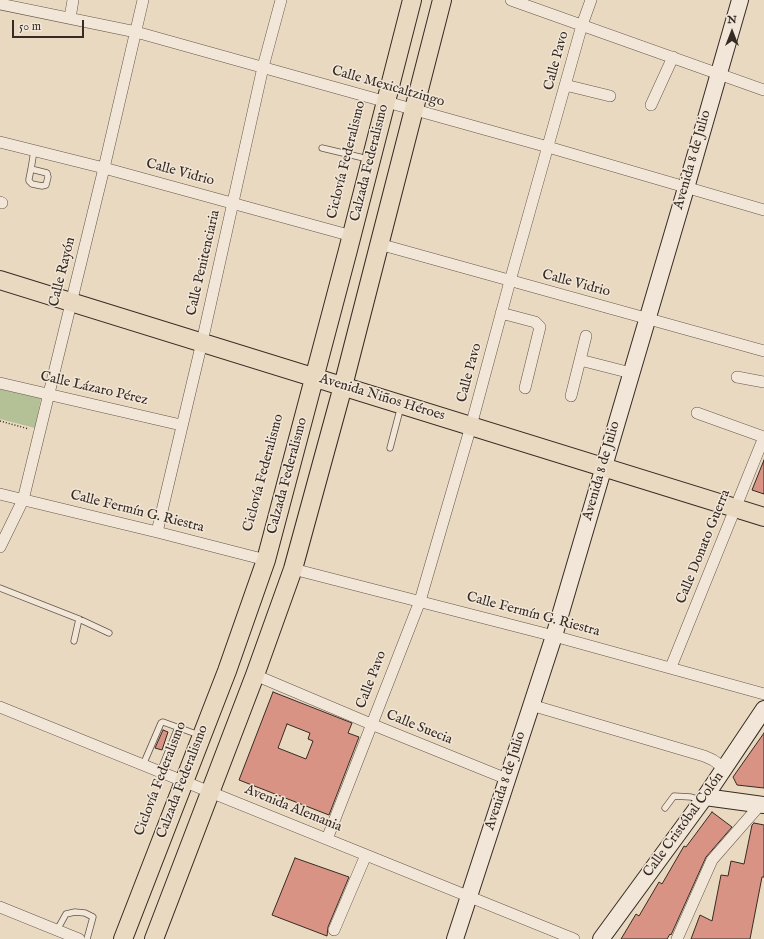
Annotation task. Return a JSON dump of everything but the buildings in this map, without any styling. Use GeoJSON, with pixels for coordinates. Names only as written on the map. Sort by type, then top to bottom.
{"type":"FeatureCollection","features":[{"type":"Feature","properties":{"kind":"main road","name":"Calzada Federalismo"},"geometry":{"type":"LineString","coordinates":[[123,939],[227,671],[266,560],[352,236],[412,0]]}},
{"type":"Feature","properties":{"kind":"main road","name":"Calzada Federalismo"},"geometry":{"type":"LineString","coordinates":[[154,939],[183,864],[208,791],[255,675],[293,569],[343,386],[442,0]]}},
{"type":"Feature","properties":{"kind":"main road","name":"Avenida Niños Héroes"},"geometry":{"type":"LineString","coordinates":[[0,280],[764,517]]}},
{"type":"Feature","properties":{"kind":"street"},"geometry":{"type":"LineString","coordinates":[[70,18],[73,0]]}},
{"type":"Feature","properties":{"kind":"street","name":"Calle Rayón"},"geometry":{"type":"LineString","coordinates":[[0,547],[23,500],[104,168],[143,0]]}},
{"type":"Feature","properties":{"kind":"street","name":"Calle Penitenciaria"},"geometry":{"type":"LineString","coordinates":[[157,532],[202,342],[263,67],[281,0]]}},
{"type":"Feature","properties":{"kind":"street"},"geometry":{"type":"LineString","coordinates":[[511,0],[764,90]]}},
{"type":"Feature","properties":{"kind":"street","name":"Calle Pavo"},"geometry":{"type":"LineString","coordinates":[[327,839],[420,601],[471,426],[582,25],[591,0]]}},
{"type":"Feature","properties":{"kind":"street","name":"Avenida 8 de Julio"},"geometry":{"type":"LineString","coordinates":[[455,939],[554,636],[740,0]]}},
{"type":"Feature","properties":{"kind":"street","name":"Calle Mexicaltzingo"},"geometry":{"type":"LineString","coordinates":[[0,4],[136,32],[548,147],[764,210]]}},
{"type":"Feature","properties":{"kind":"street"},"geometry":{"type":"LineString","coordinates":[[651,105],[673,57]]}},
{"type":"Feature","properties":{"kind":"street"},"geometry":{"type":"LineString","coordinates":[[565,86],[610,96]]}},
{"type":"Feature","properties":{"kind":"street","name":"Calle Vidrio"},"geometry":{"type":"LineString","coordinates":[[0,142],[104,168],[352,236]]}},
{"type":"Feature","properties":{"kind":"street","name":"Calle Vidrio"},"geometry":{"type":"LineString","coordinates":[[379,244],[764,351]]}},
{"type":"Feature","properties":{"kind":"street"},"geometry":{"type":"LineString","coordinates":[[502,313],[535,322],[540,327],[525,388]]}},
{"type":"Feature","properties":{"kind":"street"},"geometry":{"type":"LineString","coordinates":[[571,396],[586,336]]}},
{"type":"Feature","properties":{"kind":"street"},"geometry":{"type":"LineString","coordinates":[[580,360],[631,373]]}},
{"type":"Feature","properties":{"kind":"street"},"geometry":{"type":"LineString","coordinates":[[737,376],[764,382]]}},
{"type":"Feature","properties":{"kind":"street","name":"Calle Lázaro Pérez"},"geometry":{"type":"LineString","coordinates":[[0,383],[182,425]]}},
{"type":"Feature","properties":{"kind":"street"},"geometry":{"type":"LineString","coordinates":[[697,413],[764,437]]}},
{"type":"Feature","properties":{"kind":"street","name":"Calle Donato Guerra"},"geometry":{"type":"LineString","coordinates":[[671,667],[764,437]]}},
{"type":"Feature","properties":{"kind":"street","name":"Calle Fermín G. Riestra"},"geometry":{"type":"LineString","coordinates":[[0,494],[266,560]]}},
{"type":"Feature","properties":{"kind":"street","name":"Calle Fermín G. Riestra"},"geometry":{"type":"LineString","coordinates":[[293,569],[671,667],[764,694]]}},
{"type":"Feature","properties":{"kind":"street","name":"Calle Suecia"},"geometry":{"type":"LineString","coordinates":[[255,675],[507,779]]}},
{"type":"Feature","properties":{"kind":"street"},"geometry":{"type":"LineString","coordinates":[[531,705],[704,756],[713,760],[724,768]]}},
{"type":"Feature","properties":{"kind":"street","name":"Avenida Alemania"},"geometry":{"type":"LineString","coordinates":[[0,707],[574,939]]}},
{"type":"Feature","properties":{"kind":"street","name":"Calle Cristóbal Colón"},"geometry":{"type":"LineString","coordinates":[[601,939],[703,799],[764,709]]}},
{"type":"Feature","properties":{"kind":"street"},"geometry":{"type":"LineString","coordinates":[[703,799],[762,805]]}},
{"type":"Feature","properties":{"kind":"street"},"geometry":{"type":"LineString","coordinates":[[677,939],[712,860],[762,805]]}},
{"type":"Feature","properties":{"kind":"street"},"geometry":{"type":"LineString","coordinates":[[334,930],[366,855]]}},
{"type":"Feature","properties":{"kind":"street"},"geometry":{"type":"LineString","coordinates":[[0,907],[79,939]]}},
{"type":"Feature","properties":{"kind":"lane"},"geometry":{"type":"LineString","coordinates":[[322,148],[371,160]]}},
{"type":"Feature","properties":{"kind":"lane"},"geometry":{"type":"LineString","coordinates":[[31,169],[34,151]]}},
{"type":"Feature","properties":{"kind":"lane"},"geometry":{"type":"LineString","coordinates":[[390,448],[402,404]]}},
{"type":"Feature","properties":{"kind":"lane"},"geometry":{"type":"LineString","coordinates":[[0,588],[109,632]]}},
{"type":"Feature","properties":{"kind":"lane"},"geometry":{"type":"LineString","coordinates":[[74,641],[79,619]]}},
{"type":"Feature","properties":{"kind":"lane"},"geometry":{"type":"LineString","coordinates":[[143,765],[161,723],[163,722],[201,736]]}},
{"type":"Feature","properties":{"kind":"lane"},"geometry":{"type":"LineString","coordinates":[[160,772],[178,728]]}},
{"type":"Feature","properties":{"kind":"lane"},"geometry":{"type":"LineString","coordinates":[[665,808],[674,796],[703,799]]}},
{"type":"Feature","properties":{"kind":"lane"},"geometry":{"type":"LineString","coordinates":[[58,930],[66,914],[75,912],[85,913],[93,917],[87,939]]}},
{"type":"Feature","properties":{"kind":"path"},"geometry":{"type":"LineString","coordinates":[[0,421],[40,432]]}},
{"type":"Feature","properties":{"kind":"green space"},"geometry":{"type":"Polygon","coordinates":[[[0,389],[41,398],[35,428],[0,419],[0,389]]]}}]}
